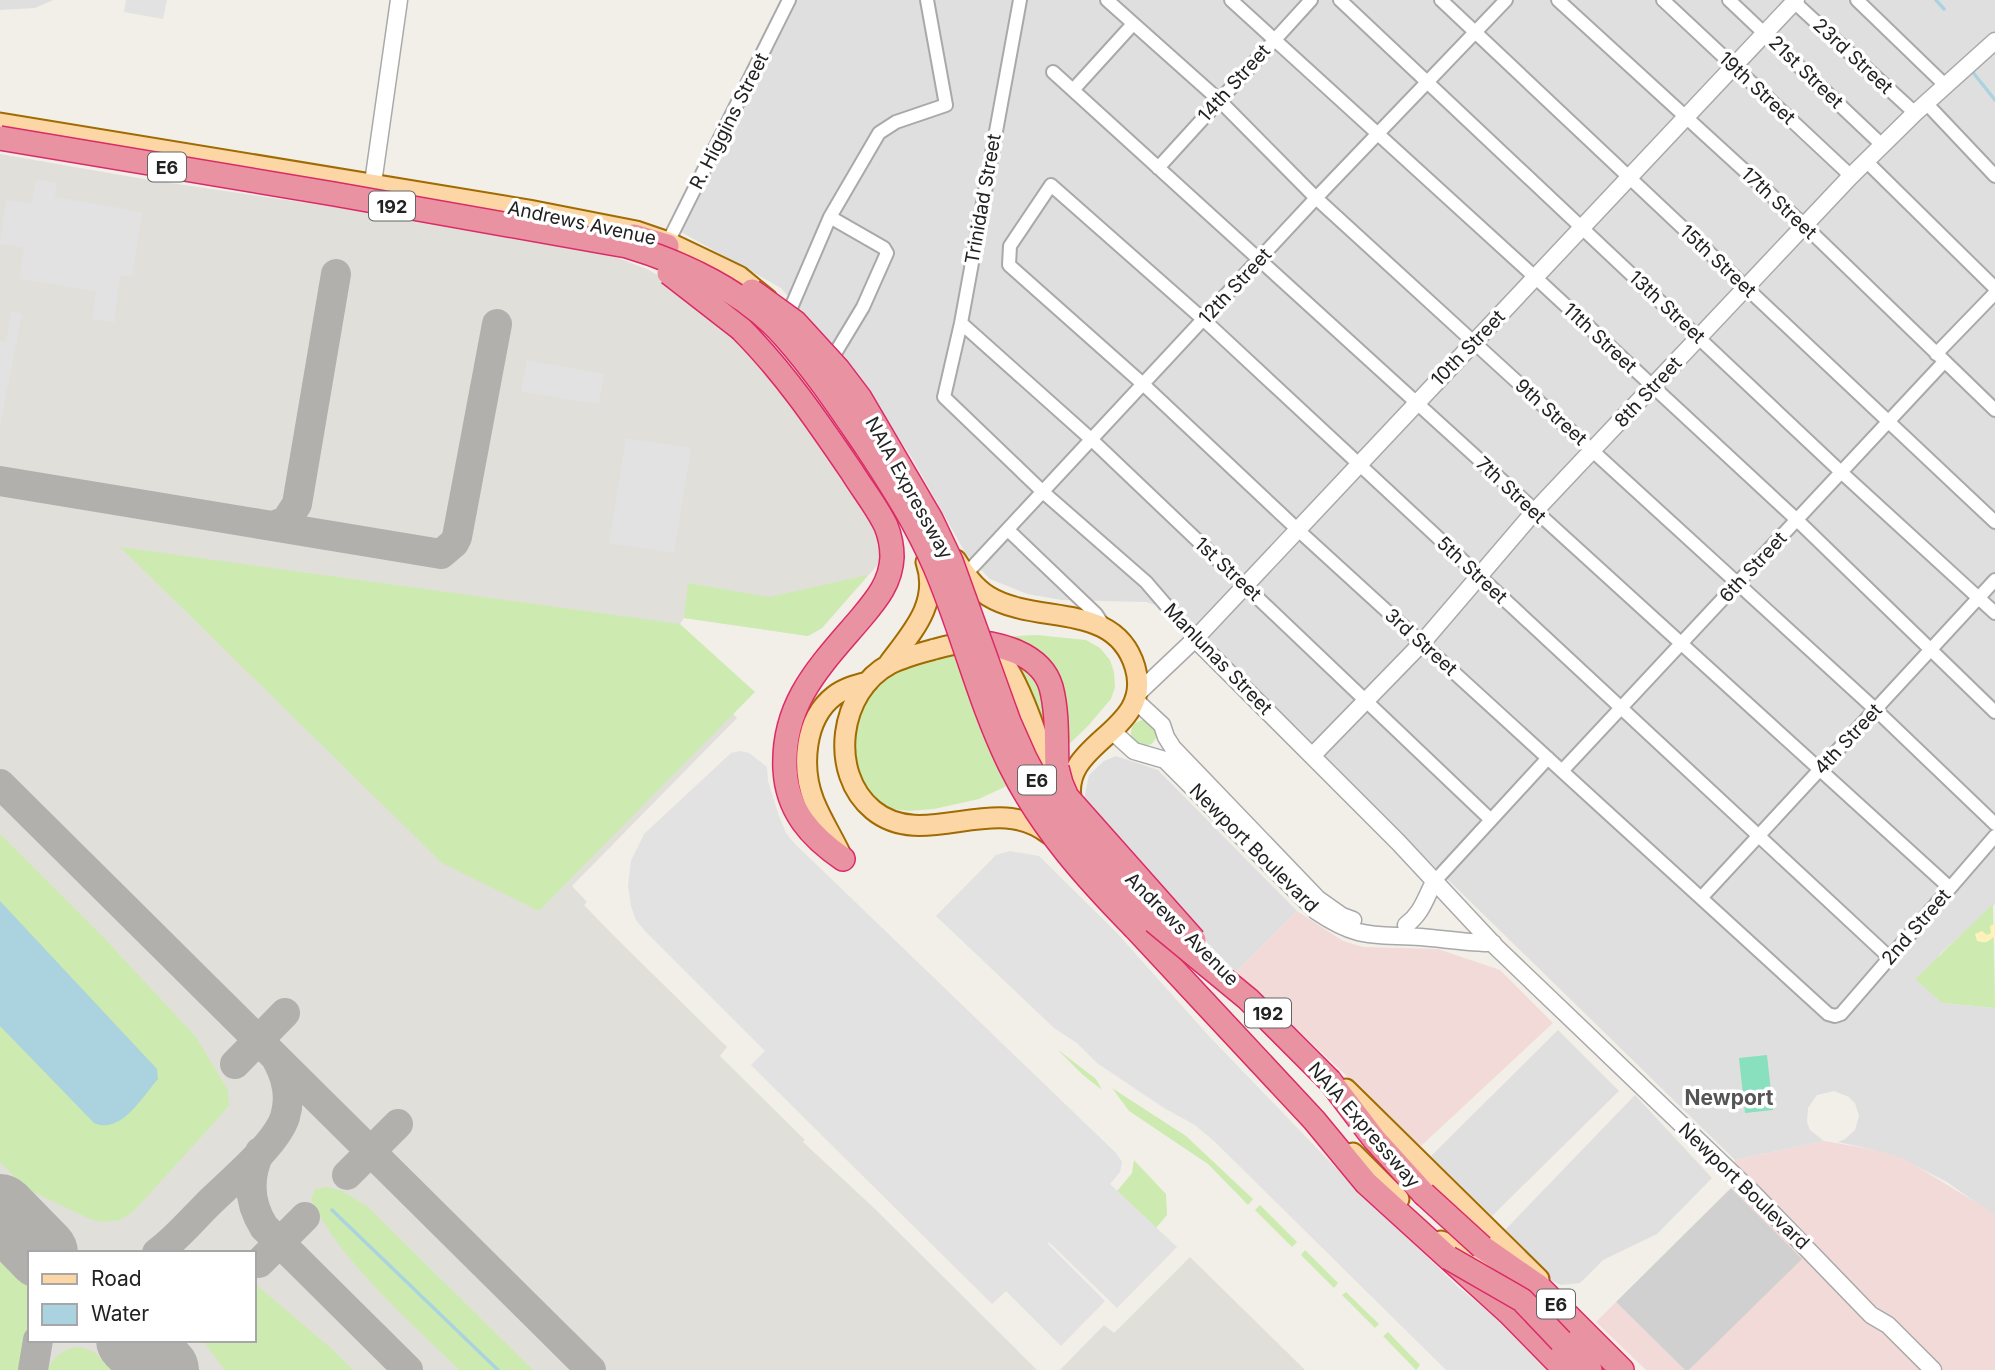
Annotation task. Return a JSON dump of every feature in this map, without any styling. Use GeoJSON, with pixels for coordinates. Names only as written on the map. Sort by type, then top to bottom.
{"type":"FeatureCollection","features":[{"type":"Feature","properties":{"kind":"highway","name":"NAIA Expressway"},"geometry":{"type":"LineString","coordinates":[[0,126],[569,222],[634,236],[667,246],[726,275],[772,304],[795,323],[838,369],[860,398],[931,519],[951,561],[1009,722],[1025,758],[1081,847],[1140,910],[1248,999],[1330,1081],[1374,1139],[1424,1194],[1482,1247],[1538,1286],[1622,1370]]}},
{"type":"Feature","properties":{"kind":"highway","name":"NAIA Expressway"},"geometry":{"type":"LineString","coordinates":[[0,140],[458,215],[631,248],[666,259],[720,285],[761,315],[784,335],[823,383],[894,490],[917,530],[936,567],[993,727],[1011,766],[1049,831],[1092,885],[1314,1120],[1366,1183],[1440,1243],[1565,1370]]}},
{"type":"Feature","properties":{"kind":"highway"},"geometry":{"type":"LineString","coordinates":[[631,248],[709,303],[767,355],[833,444],[889,533],[892,561],[884,588],[805,687],[788,730],[785,773],[792,802],[811,835],[843,859]]}},
{"type":"Feature","properties":{"kind":"highway"},"geometry":{"type":"LineString","coordinates":[[966,642],[994,644],[1031,660],[1046,675],[1053,696],[1057,768],[1060,783],[1068,797],[1248,999]]}},
{"type":"Feature","properties":{"kind":"highway"},"geometry":{"type":"LineString","coordinates":[[1440,1243],[1522,1300],[1590,1370]]}},
{"type":"Feature","properties":{"kind":"highway"},"geometry":{"type":"LineString","coordinates":[[1482,1247],[1603,1370]]}},
{"type":"Feature","properties":{"kind":"main road","name":"Andrews Avenue"},"geometry":{"type":"LineString","coordinates":[[0,126],[249,173],[527,219],[623,229],[668,242],[739,276],[783,313],[828,365],[975,586],[995,600],[1042,615],[1077,618],[1106,629]]}},
{"type":"Feature","properties":{"kind":"main road","name":"Andrews Avenue"},"geometry":{"type":"LineString","coordinates":[[0,140],[249,173],[373,183],[527,219],[633,252],[664,262],[723,293],[766,325],[801,362],[859,443],[901,513],[927,565],[930,581],[927,605],[889,664]]}},
{"type":"Feature","properties":{"kind":"main road"},"geometry":{"type":"LineString","coordinates":[[766,325],[783,313]]}},
{"type":"Feature","properties":{"kind":"main road","name":"192"},"geometry":{"type":"LineString","coordinates":[[1106,629],[1119,639],[1130,654],[1137,672],[1136,697],[1112,731]]}},
{"type":"Feature","properties":{"kind":"main road"},"geometry":{"type":"LineString","coordinates":[[966,642],[977,643],[993,651],[1013,675],[1044,758],[1053,791],[1083,829]]}},
{"type":"Feature","properties":{"kind":"main road","name":"192"},"geometry":{"type":"LineString","coordinates":[[868,682],[889,664],[966,642]]}},
{"type":"Feature","properties":{"kind":"main road","name":"Andrews Avenue"},"geometry":{"type":"LineString","coordinates":[[868,682],[851,711],[844,747],[849,776],[864,802],[889,820],[907,824],[940,824],[1012,817],[1042,828],[1440,1243],[1572,1370]]}},
{"type":"Feature","properties":{"kind":"main road"},"geometry":{"type":"LineString","coordinates":[[843,859],[814,800],[808,777],[807,749],[813,724],[826,703],[846,688],[868,682]]}},
{"type":"Feature","properties":{"kind":"main road","name":"Andrews Avenue"},"geometry":{"type":"LineString","coordinates":[[1112,731],[1078,763],[1072,775],[1071,796],[1083,829],[1222,969],[1632,1370]]}},
{"type":"Feature","properties":{"kind":"main road"},"geometry":{"type":"LineString","coordinates":[[1455,1195],[1458,1213],[1452,1224],[1442,1230],[1440,1243],[1468,1250],[1546,1329]]}},
{"type":"Feature","properties":{"kind":"street"},"geometry":{"type":"LineString","coordinates":[[373,183],[399,0]]}},
{"type":"Feature","properties":{"kind":"street","name":"R. Higgins Street"},"geometry":{"type":"LineString","coordinates":[[668,242],[789,0]]}},
{"type":"Feature","properties":{"kind":"street"},"geometry":{"type":"LineString","coordinates":[[783,313],[830,217],[879,133],[896,122],[946,105],[927,0]]}},
{"type":"Feature","properties":{"kind":"street","name":"Trinidad Street"},"geometry":{"type":"LineString","coordinates":[[944,397],[961,323],[1020,0]]}},
{"type":"Feature","properties":{"kind":"street","name":"9th Street"},"geometry":{"type":"LineString","coordinates":[[1107,0],[1122,5],[1133,24],[1219,100],[1316,198],[1593,450],[1995,824]]}},
{"type":"Feature","properties":{"kind":"street","name":"11th Street"},"geometry":{"type":"LineString","coordinates":[[1231,0],[1797,520],[1995,712]]}},
{"type":"Feature","properties":{"kind":"street","name":"14th Street"},"geometry":{"type":"LineString","coordinates":[[1158,168],[1311,0]]}},
{"type":"Feature","properties":{"kind":"street","name":"13th Street"},"geometry":{"type":"LineString","coordinates":[[1340,0],[1841,472],[1995,613]]}},
{"type":"Feature","properties":{"kind":"street","name":"15th Street"},"geometry":{"type":"LineString","coordinates":[[1441,0],[1995,522]]}},
{"type":"Feature","properties":{"kind":"street","name":"12th Street"},"geometry":{"type":"LineString","coordinates":[[966,574],[1316,198],[1506,0]]}},
{"type":"Feature","properties":{"kind":"street","name":"17th Street"},"geometry":{"type":"LineString","coordinates":[[1558,0],[1806,227],[1995,411]]}},
{"type":"Feature","properties":{"kind":"street","name":"19th Street"},"geometry":{"type":"LineString","coordinates":[[1663,0],[1851,176]]}},
{"type":"Feature","properties":{"kind":"street","name":"21st Street"},"geometry":{"type":"LineString","coordinates":[[1729,0],[1882,145]]}},
{"type":"Feature","properties":{"kind":"street"},"geometry":{"type":"LineString","coordinates":[[1857,0],[1946,86]]}},
{"type":"Feature","properties":{"kind":"street","name":"10th Street"},"geometry":{"type":"LineString","coordinates":[[1136,697],[1195,639],[1794,1]]}},
{"type":"Feature","properties":{"kind":"street","name":"23rd Street"},"geometry":{"type":"LineString","coordinates":[[1794,1],[1920,108]]}},
{"type":"Feature","properties":{"kind":"street"},"geometry":{"type":"LineString","coordinates":[[1073,90],[1133,24]]}},
{"type":"Feature","properties":{"kind":"street","name":"8th Street"},"geometry":{"type":"LineString","coordinates":[[1312,756],[1422,643],[1534,512],[1806,227],[1851,176],[1920,108],[1995,41]]}},
{"type":"Feature","properties":{"kind":"street","name":"7th Street"},"geometry":{"type":"LineString","coordinates":[[1053,72],[1950,888]]}},
{"type":"Feature","properties":{"kind":"street"},"geometry":{"type":"LineString","coordinates":[[1920,108],[1995,176]]}},
{"type":"Feature","properties":{"kind":"street"},"geometry":{"type":"LineString","coordinates":[[1866,161],[1995,291]]}},
{"type":"Feature","properties":{"kind":"street","name":"5th Street"},"geometry":{"type":"LineString","coordinates":[[1009,265],[1010,246],[1051,185],[1204,320],[1890,958]]}},
{"type":"Feature","properties":{"kind":"street"},"geometry":{"type":"LineString","coordinates":[[828,365],[863,307],[887,253],[884,247],[830,217]]}},
{"type":"Feature","properties":{"kind":"street","name":"3rd Street"},"geometry":{"type":"LineString","coordinates":[[1009,265],[1144,385],[1298,530],[1828,1014],[1835,1016]]}},
{"type":"Feature","properties":{"kind":"street","name":"6th Street"},"geometry":{"type":"LineString","coordinates":[[1562,771],[1889,421],[1995,291]]}},
{"type":"Feature","properties":{"kind":"street","name":"1st Street"},"geometry":{"type":"LineString","coordinates":[[961,323],[1092,440],[1492,820]]}},
{"type":"Feature","properties":{"kind":"street","name":"Manlunas Street"},"geometry":{"type":"LineString","coordinates":[[944,397],[1044,492],[1146,582],[1195,639],[1488,937]]}},
{"type":"Feature","properties":{"kind":"street"},"geometry":{"type":"LineString","coordinates":[[1008,530],[1096,614],[1106,629]]}},
{"type":"Feature","properties":{"kind":"street","name":"4th Street"},"geometry":{"type":"LineString","coordinates":[[1701,898],[1995,580]]}},
{"type":"Feature","properties":{"kind":"street","name":"Newport Boulevard"},"geometry":{"type":"LineString","coordinates":[[1136,697],[1162,725],[1166,737],[1318,899],[1342,916],[1374,926],[1406,926],[1488,937],[1753,1193],[1871,1315],[1888,1325],[1933,1370]]}},
{"type":"Feature","properties":{"kind":"street","name":"Newport Boulevard"},"geometry":{"type":"LineString","coordinates":[[1112,731],[1134,751],[1165,760],[1316,911],[1337,925],[1374,936],[1488,937]]}},
{"type":"Feature","properties":{"kind":"street"},"geometry":{"type":"LineString","coordinates":[[1148,754],[1159,748],[1166,737]]}},
{"type":"Feature","properties":{"kind":"street"},"geometry":{"type":"LineString","coordinates":[[1406,926],[1417,917],[1424,906],[1434,882],[1548,758]]}},
{"type":"Feature","properties":{"kind":"street","name":"2nd Street"},"geometry":{"type":"LineString","coordinates":[[1835,1016],[1841,1014],[1995,836]]}},
{"type":"Feature","properties":{"kind":"street","name":"Newport Boulevard"},"geometry":{"type":"LineString","coordinates":[[1871,1315],[1878,1331],[1917,1370]]}},
{"type":"Feature","properties":{"kind":"shaded area"},"geometry":{"type":"Polygon","coordinates":[[[0,0],[53,0],[35,8],[0,10],[0,0]]]}},
{"type":"Feature","properties":{"kind":"shaded area"},"geometry":{"type":"Polygon","coordinates":[[[126,0],[167,0],[163,19],[124,12],[126,0]]]}},
{"type":"Feature","properties":{"kind":"shaded area"},"geometry":{"type":"Polygon","coordinates":[[[796,0],[1995,0],[1995,904],[1939,955],[1943,1003],[1995,1008],[1995,1216],[1947,1182],[1910,1163],[1871,1149],[1838,1142],[1855,1130],[1859,1116],[1855,1103],[1849,1097],[1834,1091],[1817,1095],[1808,1108],[1807,1122],[1810,1130],[1824,1141],[1735,1160],[1182,620],[1166,609],[1147,602],[1062,600],[1027,594],[990,579],[966,554],[912,458],[857,377],[781,288],[681,232],[796,0]]]}},
{"type":"Feature","properties":{"kind":"shaded area"},"geometry":{"type":"Polygon","coordinates":[[[0,154],[144,179],[475,228],[618,258],[647,269],[721,315],[814,412],[889,552],[822,628],[808,636],[684,618],[667,644],[737,718],[572,886],[587,902],[584,905],[727,1047],[720,1056],[805,1140],[803,1142],[874,1208],[1037,1370],[0,1370],[0,154]]]}},
{"type":"Feature","properties":{"kind":"shaded area"},"geometry":{"type":"Polygon","coordinates":[[[36,179],[57,183],[55,197],[142,212],[132,277],[120,275],[114,322],[92,319],[96,291],[19,279],[24,247],[0,244],[6,200],[32,203],[36,179]]]}},
{"type":"Feature","properties":{"kind":"shaded area"},"geometry":{"type":"Polygon","coordinates":[[[11,311],[22,314],[0,427],[0,341],[6,342],[11,311]]]}},
{"type":"Feature","properties":{"kind":"shaded area"},"geometry":{"type":"Polygon","coordinates":[[[527,360],[604,374],[599,404],[521,392],[527,360]]]}},
{"type":"Feature","properties":{"kind":"shaded area"},"geometry":{"type":"Polygon","coordinates":[[[626,438],[691,448],[674,553],[609,543],[626,438]]]}},
{"type":"Feature","properties":{"kind":"shaded area"},"geometry":{"type":"Polygon","coordinates":[[[731,753],[749,753],[767,767],[768,781],[779,816],[786,833],[795,844],[1116,1153],[1122,1162],[1120,1172],[1110,1184],[1177,1247],[1117,1308],[1049,1242],[1048,1244],[1105,1301],[1061,1346],[1006,1291],[992,1304],[751,1065],[765,1051],[636,920],[628,886],[631,861],[644,834],[731,753]]]}},
{"type":"Feature","properties":{"kind":"shaded area"},"geometry":{"type":"Polygon","coordinates":[[[1116,756],[1158,770],[1297,911],[1236,972],[1093,824],[1084,799],[1089,775],[1104,761],[1116,756]]]}},
{"type":"Feature","properties":{"kind":"shaded area"},"geometry":{"type":"Polygon","coordinates":[[[1010,851],[1039,856],[1116,932],[1208,1035],[1329,1161],[1458,1287],[1501,1322],[1552,1370],[1446,1370],[1215,1142],[1195,1125],[1164,1108],[1097,1063],[1077,1043],[1054,1028],[936,916],[996,855],[1010,851]]]}},
{"type":"Feature","properties":{"kind":"shaded area"},"geometry":{"type":"Polygon","coordinates":[[[1297,911],[1343,941],[1363,947],[1438,949],[1500,970],[1553,1023],[1421,1146],[1236,972],[1297,911]]]}},
{"type":"Feature","properties":{"kind":"shaded area"},"geometry":{"type":"Polygon","coordinates":[[[1558,1030],[1619,1091],[1492,1216],[1431,1156],[1558,1030]]]}},
{"type":"Feature","properties":{"kind":"shaded area"},"geometry":{"type":"Polygon","coordinates":[[[1635,1095],[1712,1178],[1657,1234],[1603,1260],[1580,1283],[1561,1285],[1550,1280],[1505,1230],[1635,1095]]]}},
{"type":"Feature","properties":{"kind":"shaded area"},"geometry":{"type":"Polygon","coordinates":[[[1824,1141],[1903,1158],[1995,1216],[1995,1370],[1689,1370],[1801,1259],[1731,1188],[1735,1160],[1824,1141]]]}},
{"type":"Feature","properties":{"kind":"shaded area"},"geometry":{"type":"Polygon","coordinates":[[[1731,1188],[1802,1259],[1689,1370],[1685,1370],[1616,1302],[1731,1188]]]}},
{"type":"Feature","properties":{"kind":"shaded area"},"geometry":{"type":"Polygon","coordinates":[[[1190,1257],[1305,1370],[1060,1370],[1104,1325],[1114,1333],[1190,1257]]]}},
{"type":"Feature","properties":{"kind":"shaded area"},"geometry":{"type":"Polygon","coordinates":[[[1616,1302],[1685,1370],[1646,1370],[1596,1322],[1616,1302]]]}},
{"type":"Feature","properties":{"kind":"green space"},"geometry":{"type":"Polygon","coordinates":[[[120,547],[680,624],[755,692],[539,911],[442,863],[120,547]]]}},
{"type":"Feature","properties":{"kind":"green space"},"geometry":{"type":"Polygon","coordinates":[[[868,575],[822,628],[808,636],[684,618],[688,583],[769,597],[868,575]]]}},
{"type":"Feature","properties":{"kind":"green space"},"geometry":{"type":"Polygon","coordinates":[[[1037,635],[1086,640],[1100,648],[1110,660],[1115,687],[1111,699],[1088,726],[1064,749],[1017,781],[979,799],[934,809],[909,811],[892,809],[872,799],[852,768],[850,732],[866,696],[902,668],[993,637],[1037,635]]]}},
{"type":"Feature","properties":{"kind":"green space"},"geometry":{"type":"Polygon","coordinates":[[[1144,720],[1154,723],[1157,733],[1154,743],[1144,746],[1134,743],[1131,733],[1134,723],[1144,720]]]}},
{"type":"Feature","properties":{"kind":"green space"},"geometry":{"type":"Polygon","coordinates":[[[0,834],[106,940],[196,1037],[228,1090],[229,1105],[222,1114],[133,1212],[120,1220],[104,1222],[90,1219],[27,1189],[0,1162],[0,834]]]}},
{"type":"Feature","properties":{"kind":"green space"},"geometry":{"type":"Polygon","coordinates":[[[1993,904],[1995,1008],[1942,1003],[1915,979],[1993,904]]]}},
{"type":"Feature","properties":{"kind":"green space"},"geometry":{"type":"Polygon","coordinates":[[[1057,1049],[1096,1079],[1102,1090],[1083,1075],[1057,1049]]]}},
{"type":"Feature","properties":{"kind":"green space"},"geometry":{"type":"Polygon","coordinates":[[[1767,1055],[1773,1110],[1745,1113],[1739,1058],[1767,1055]]]}},
{"type":"Feature","properties":{"kind":"green space"},"geometry":{"type":"Polygon","coordinates":[[[1112,1088],[1186,1136],[1253,1199],[1248,1205],[1208,1164],[1129,1111],[1112,1088]]]}},
{"type":"Feature","properties":{"kind":"green space"},"geometry":{"type":"Polygon","coordinates":[[[1134,1160],[1166,1194],[1167,1215],[1156,1228],[1117,1191],[1132,1173],[1134,1160]]]}},
{"type":"Feature","properties":{"kind":"green space"},"geometry":{"type":"Polygon","coordinates":[[[327,1187],[342,1191],[368,1207],[533,1370],[459,1370],[398,1311],[340,1246],[311,1199],[315,1189],[327,1187]]]}},
{"type":"Feature","properties":{"kind":"green space"},"geometry":{"type":"Polygon","coordinates":[[[1260,1205],[1297,1242],[1292,1247],[1255,1210],[1260,1205]]]}},
{"type":"Feature","properties":{"kind":"green space"},"geometry":{"type":"Polygon","coordinates":[[[1305,1250],[1338,1283],[1334,1288],[1301,1255],[1305,1250]]]}},
{"type":"Feature","properties":{"kind":"green space"},"geometry":{"type":"Polygon","coordinates":[[[0,1259],[28,1287],[28,1321],[19,1370],[0,1370],[0,1259]]]}},
{"type":"Feature","properties":{"kind":"green space"},"geometry":{"type":"Polygon","coordinates":[[[256,1285],[353,1370],[225,1370],[204,1342],[256,1342],[256,1285]]]}},
{"type":"Feature","properties":{"kind":"green space"},"geometry":{"type":"Polygon","coordinates":[[[1346,1292],[1379,1324],[1375,1328],[1342,1295],[1346,1292]]]}},
{"type":"Feature","properties":{"kind":"green space"},"geometry":{"type":"Polygon","coordinates":[[[1388,1332],[1420,1365],[1416,1370],[1383,1336],[1388,1332]]]}},
{"type":"Feature","properties":{"kind":"green space"},"geometry":{"type":"Polygon","coordinates":[[[80,1347],[94,1352],[112,1370],[47,1370],[60,1354],[80,1347]]]}},
{"type":"Feature","properties":{"kind":"sand"},"geometry":{"type":"Polygon","coordinates":[[[1995,924],[1995,939],[1993,937],[1986,942],[1977,941],[1975,934],[1982,931],[1987,935],[1991,933],[1990,926],[1995,924]]]}},
{"type":"Feature","properties":{"kind":"water"},"geometry":{"type":"Polygon","coordinates":[[[0,901],[157,1069],[158,1079],[138,1104],[113,1124],[94,1123],[0,1026],[0,901]]]}},
{"type":"Feature","properties":{"kind":"waterway"},"geometry":{"type":"LineString","coordinates":[[1936,0],[1944,9]]}},
{"type":"Feature","properties":{"kind":"waterway"},"geometry":{"type":"LineString","coordinates":[[1971,70],[1995,100]]}},
{"type":"Feature","properties":{"kind":"waterway"},"geometry":{"type":"LineString","coordinates":[[332,1210],[498,1370]]}},
{"type":"Feature","properties":{"kind":"taxiway"},"geometry":{"type":"LineString","coordinates":[[273,526],[286,521],[297,504],[336,274]]}},
{"type":"Feature","properties":{"kind":"taxiway"},"geometry":{"type":"LineString","coordinates":[[0,481],[441,554],[457,537],[497,324]]}},
{"type":"Feature","properties":{"kind":"taxiway"},"geometry":{"type":"LineString","coordinates":[[0,784],[591,1370]]}},
{"type":"Feature","properties":{"kind":"taxiway"},"geometry":{"type":"LineString","coordinates":[[235,1064],[285,1013]]}},
{"type":"Feature","properties":{"kind":"taxiway"},"geometry":{"type":"LineString","coordinates":[[159,1251],[251,1163],[280,1128],[287,1110],[288,1095],[286,1081],[277,1060]]}},
{"type":"Feature","properties":{"kind":"taxiway"},"geometry":{"type":"LineString","coordinates":[[347,1175],[398,1124]]}},
{"type":"Feature","properties":{"kind":"taxiway"},"geometry":{"type":"LineString","coordinates":[[260,1152],[253,1171],[252,1190],[255,1209],[264,1227],[408,1370]]}},
{"type":"Feature","properties":{"kind":"taxiway"},"geometry":{"type":"LineString","coordinates":[[259,1263],[305,1217]]}},
{"type":"Feature","properties":{"kind":"taxiway"},"geometry":{"type":"LineString","coordinates":[[26,1235],[43,1251]]}},
{"type":"Feature","properties":{"kind":"taxiway"},"geometry":{"type":"LineString","coordinates":[[33,1370],[38,1342]]}},
{"type":"Feature","properties":{"kind":"taxiway"},"geometry":{"type":"LineString","coordinates":[[148,1342],[158,1366]]}},
{"type":"Feature","properties":{"kind":"runway"},"geometry":{"type":"LineString","coordinates":[[0,1210],[40,1251]]}},
{"type":"Feature","properties":{"kind":"runway"},"geometry":{"type":"LineString","coordinates":[[134,1342],[163,1370]]}},
{"type":"Feature","properties":{"kind":"district","name":"Newport"},"geometry":{"type":"Point","coordinates":[1729,1097]}}]}
